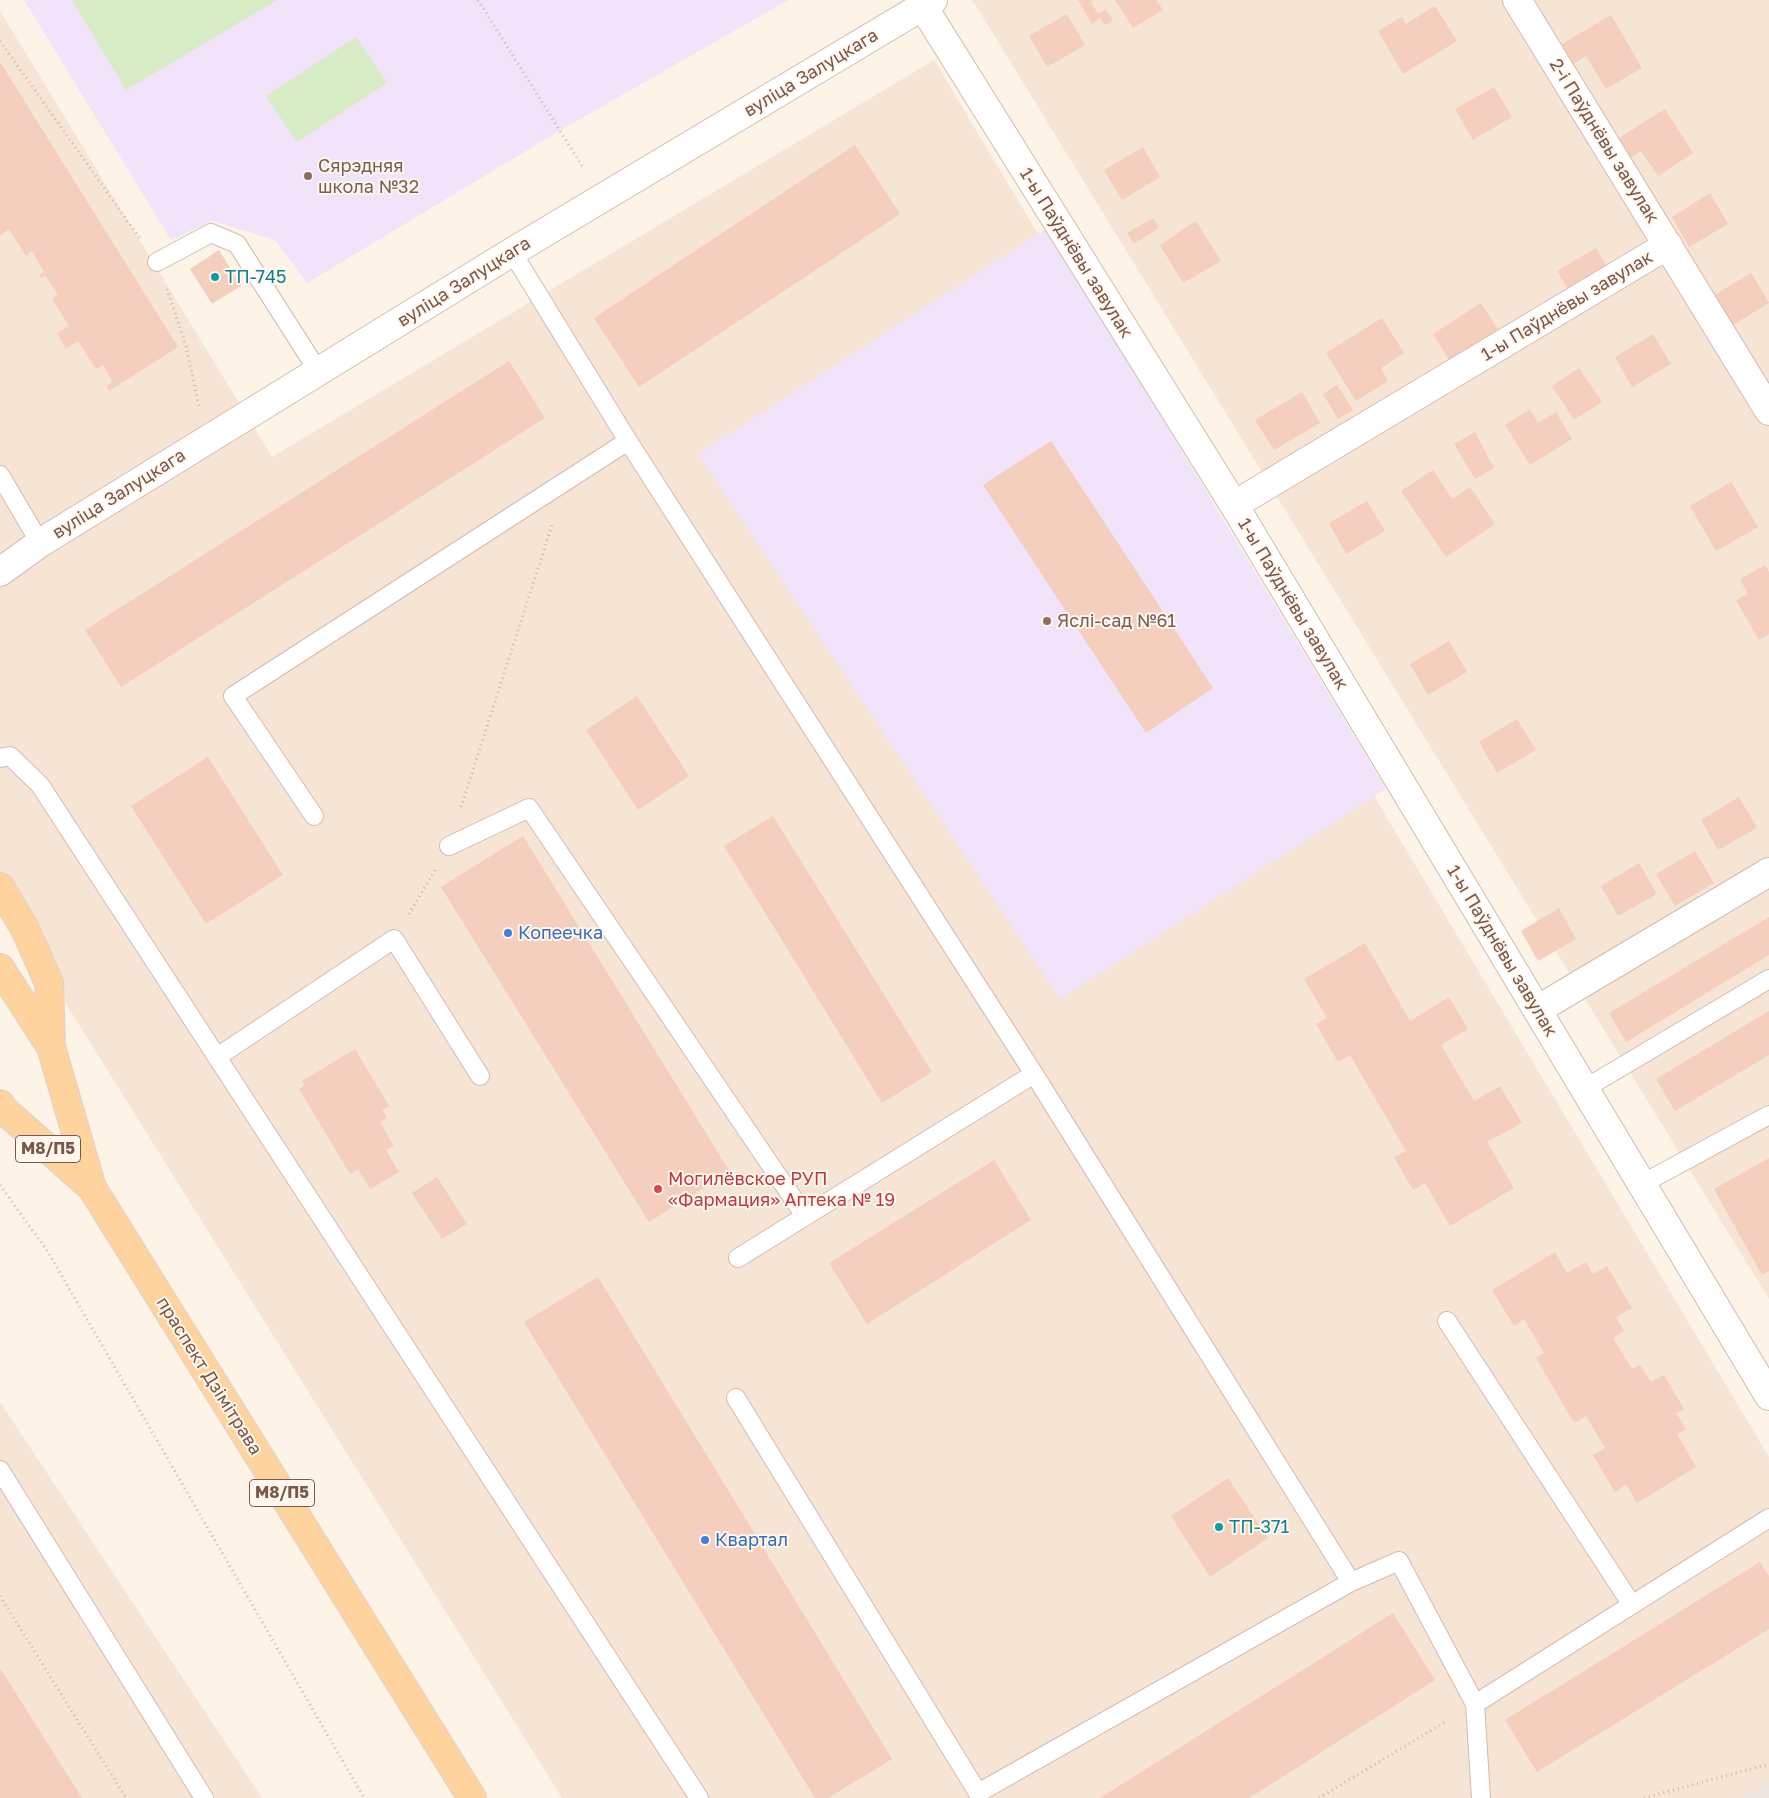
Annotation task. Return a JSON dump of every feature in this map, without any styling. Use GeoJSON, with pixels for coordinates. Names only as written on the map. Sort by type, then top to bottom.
{"type":"FeatureCollection","features":[{"type":"Feature","properties":{"kind":"main road"},"geometry":{"type":"LineString","coordinates":[[0,886],[25,929],[48,983],[51,1047],[92,1188]]}},
{"type":"Feature","properties":{"kind":"main road"},"geometry":{"type":"LineString","coordinates":[[0,968],[51,1047]]}},
{"type":"Feature","properties":{"kind":"main road","name":"праспект Дзімітрава"},"geometry":{"type":"LineString","coordinates":[[0,1104],[3,1109],[92,1188],[472,1798]]}},
{"type":"Feature","properties":{"kind":"street","name":"2-і Паўднёвы завулак"},"geometry":{"type":"LineString","coordinates":[[1517,0],[1769,411]]}},
{"type":"Feature","properties":{"kind":"street","name":"1-ы Паўднёвы завулак"},"geometry":{"type":"LineString","coordinates":[[925,2],[1234,506],[1769,1396]]}},
{"type":"Feature","properties":{"kind":"street","name":"вуліца Залуцкага"},"geometry":{"type":"LineString","coordinates":[[0,572],[40,543],[318,371],[925,2]]}},
{"type":"Feature","properties":{"kind":"street","name":"1-ы Паўднёвы завулак"},"geometry":{"type":"LineString","coordinates":[[1234,506],[1668,245]]}},
{"type":"Feature","properties":{"kind":"street"},"geometry":{"type":"LineString","coordinates":[[1537,1010],[1769,872]]}},
{"type":"Feature","properties":{"kind":"lane"},"geometry":{"type":"LineString","coordinates":[[157,262],[210,233],[238,244],[318,371]]}},
{"type":"Feature","properties":{"kind":"lane"},"geometry":{"type":"LineString","coordinates":[[512,252],[628,441],[1034,1074],[1351,1582]]}},
{"type":"Feature","properties":{"kind":"lane"},"geometry":{"type":"LineString","coordinates":[[314,816],[233,696],[566,479],[628,441]]}},
{"type":"Feature","properties":{"kind":"lane"},"geometry":{"type":"LineString","coordinates":[[0,475],[40,543]]}},
{"type":"Feature","properties":{"kind":"lane"},"geometry":{"type":"LineString","coordinates":[[0,758],[10,756],[40,785],[699,1798]]}},
{"type":"Feature","properties":{"kind":"lane"},"geometry":{"type":"LineString","coordinates":[[449,846],[529,808],[805,1216]]}},
{"type":"Feature","properties":{"kind":"lane"},"geometry":{"type":"LineString","coordinates":[[217,1057],[394,939],[480,1076]]}},
{"type":"Feature","properties":{"kind":"lane"},"geometry":{"type":"LineString","coordinates":[[1584,1089],[1769,979]]}},
{"type":"Feature","properties":{"kind":"lane"},"geometry":{"type":"LineString","coordinates":[[738,1258],[1034,1074]]}},
{"type":"Feature","properties":{"kind":"lane"},"geometry":{"type":"LineString","coordinates":[[1642,1184],[1769,1115]]}},
{"type":"Feature","properties":{"kind":"lane"},"geometry":{"type":"LineString","coordinates":[[1447,1321],[1632,1605]]}},
{"type":"Feature","properties":{"kind":"lane"},"geometry":{"type":"LineString","coordinates":[[736,1398],[978,1794],[1351,1582],[1399,1561],[1475,1704],[1481,1798]]}},
{"type":"Feature","properties":{"kind":"lane"},"geometry":{"type":"LineString","coordinates":[[0,1470],[204,1798]]}},
{"type":"Feature","properties":{"kind":"lane"},"geometry":{"type":"LineString","coordinates":[[1475,1704],[1769,1518]]}},
{"type":"Feature","properties":{"kind":"path"},"geometry":{"type":"LineString","coordinates":[[478,0],[587,174]]}},
{"type":"Feature","properties":{"kind":"path"},"geometry":{"type":"LineString","coordinates":[[0,41],[157,262],[186,346],[200,411],[194,448]]}},
{"type":"Feature","properties":{"kind":"path"},"geometry":{"type":"LineString","coordinates":[[394,939],[449,846],[566,479]]}},
{"type":"Feature","properties":{"kind":"path"},"geometry":{"type":"LineString","coordinates":[[0,1185],[48,1252],[364,1798]]}},
{"type":"Feature","properties":{"kind":"path"},"geometry":{"type":"LineString","coordinates":[[0,1596],[126,1798]]}},
{"type":"Feature","properties":{"kind":"path"},"geometry":{"type":"LineString","coordinates":[[1319,1798],[1475,1704]]}},
{"type":"Feature","properties":{"kind":"path"},"geometry":{"type":"LineString","coordinates":[[1644,1798],[1769,1764]]}},
{"type":"Feature","properties":{"kind":"shaded area","name":"Сярэдняя школа №32"},"geometry":{"type":"Polygon","coordinates":[[[24,0],[788,0],[559,131],[307,283],[275,240],[212,221],[171,240],[24,0]]]}},
{"type":"Feature","properties":{"kind":"shaded area"},"geometry":{"type":"Polygon","coordinates":[[[972,0],[1769,0],[1769,1299],[986,22],[972,0]]]}},
{"type":"Feature","properties":{"kind":"shaded area"},"geometry":{"type":"Polygon","coordinates":[[[0,11],[272,457],[934,60],[1769,1457],[1769,1798],[562,1798],[0,898],[0,11]]]}},
{"type":"Feature","properties":{"kind":"shaded area","name":"Яслі-сад №61"},"geometry":{"type":"Polygon","coordinates":[[[1047,228],[1386,789],[1060,999],[698,454],[1047,228]]]}},
{"type":"Feature","properties":{"kind":"shaded area"},"geometry":{"type":"Polygon","coordinates":[[[0,1402],[262,1798],[0,1798],[0,1402]]]}},
{"type":"Feature","properties":{"kind":"shaded area"},"geometry":{"type":"Polygon","coordinates":[[[1769,1781],[1769,1798],[1743,1798],[1769,1781]]]}},
{"type":"Feature","properties":{"kind":"green space"},"geometry":{"type":"Polygon","coordinates":[[[72,0],[277,0],[126,90],[72,0]]]}},
{"type":"Feature","properties":{"kind":"green space"},"geometry":{"type":"Polygon","coordinates":[[[356,37],[387,83],[297,142],[266,96],[356,37]]]}},
{"type":"Feature","properties":{"kind":"building"},"geometry":{"type":"Polygon","coordinates":[[[1078,0],[1093,0],[1091,2],[1098,14],[1106,9],[1113,21],[1105,25],[1100,18],[1092,24],[1078,0]]]}},
{"type":"Feature","properties":{"kind":"building"},"geometry":{"type":"Polygon","coordinates":[[[1115,0],[1156,0],[1163,10],[1133,28],[1115,0]]]}},
{"type":"Feature","properties":{"kind":"building"},"geometry":{"type":"Polygon","coordinates":[[[1435,6],[1457,41],[1403,74],[1378,31],[1402,17],[1406,24],[1435,6]]]}},
{"type":"Feature","properties":{"kind":"building"},"geometry":{"type":"Polygon","coordinates":[[[1067,14],[1085,45],[1047,67],[1029,36],[1067,14]]]}},
{"type":"Feature","properties":{"kind":"building"},"geometry":{"type":"Polygon","coordinates":[[[1611,15],[1642,68],[1606,89],[1586,56],[1573,64],[1562,44],[1611,15]]]}},
{"type":"Feature","properties":{"kind":"building"},"geometry":{"type":"Polygon","coordinates":[[[0,62],[178,347],[109,391],[106,386],[113,382],[103,365],[96,369],[78,341],[66,349],[57,333],[69,326],[52,299],[58,295],[45,275],[41,278],[39,275],[44,272],[32,251],[26,256],[9,229],[0,235],[0,62]]]}},
{"type":"Feature","properties":{"kind":"building"},"geometry":{"type":"Polygon","coordinates":[[[1494,87],[1512,117],[1473,140],[1455,109],[1494,87]]]}},
{"type":"Feature","properties":{"kind":"building"},"geometry":{"type":"Polygon","coordinates":[[[1665,109],[1693,153],[1658,176],[1641,151],[1625,161],[1613,142],[1665,109]]]}},
{"type":"Feature","properties":{"kind":"building"},"geometry":{"type":"Polygon","coordinates":[[[855,145],[900,214],[639,387],[594,318],[855,145]]]}},
{"type":"Feature","properties":{"kind":"building"},"geometry":{"type":"Polygon","coordinates":[[[1143,147],[1160,177],[1122,200],[1104,170],[1143,147]]]}},
{"type":"Feature","properties":{"kind":"building"},"geometry":{"type":"Polygon","coordinates":[[[1710,193],[1728,224],[1689,247],[1672,217],[1710,193]]]}},
{"type":"Feature","properties":{"kind":"building"},"geometry":{"type":"Polygon","coordinates":[[[1153,218],[1159,228],[1134,244],[1127,233],[1153,218]]]}},
{"type":"Feature","properties":{"kind":"building"},"geometry":{"type":"Polygon","coordinates":[[[1196,221],[1221,261],[1183,283],[1160,245],[1196,221]]]}},
{"type":"Feature","properties":{"kind":"building"},"geometry":{"type":"Polygon","coordinates":[[[1596,248],[1614,279],[1575,301],[1557,271],[1596,248]]]}},
{"type":"Feature","properties":{"kind":"building","name":"ТП-745"},"geometry":{"type":"Polygon","coordinates":[[[219,250],[241,286],[212,304],[190,269],[219,250]]]}},
{"type":"Feature","properties":{"kind":"building"},"geometry":{"type":"Polygon","coordinates":[[[1751,273],[1769,303],[1731,326],[1713,296],[1751,273]]]}},
{"type":"Feature","properties":{"kind":"building"},"geometry":{"type":"Polygon","coordinates":[[[1481,303],[1505,340],[1456,371],[1433,334],[1481,303]]]}},
{"type":"Feature","properties":{"kind":"building"},"geometry":{"type":"Polygon","coordinates":[[[1382,318],[1404,353],[1381,368],[1388,381],[1356,401],[1326,353],[1382,318]]]}},
{"type":"Feature","properties":{"kind":"building"},"geometry":{"type":"Polygon","coordinates":[[[1653,334],[1671,364],[1632,387],[1615,357],[1653,334]]]}},
{"type":"Feature","properties":{"kind":"building"},"geometry":{"type":"Polygon","coordinates":[[[509,361],[545,418],[121,687],[85,630],[509,361]]]}},
{"type":"Feature","properties":{"kind":"building"},"geometry":{"type":"Polygon","coordinates":[[[1579,368],[1602,402],[1574,420],[1552,386],[1579,368]]]}},
{"type":"Feature","properties":{"kind":"building"},"geometry":{"type":"Polygon","coordinates":[[[1337,385],[1353,410],[1338,419],[1323,394],[1337,385]]]}},
{"type":"Feature","properties":{"kind":"building"},"geometry":{"type":"Polygon","coordinates":[[[1302,392],[1320,423],[1274,450],[1255,420],[1302,392]]]}},
{"type":"Feature","properties":{"kind":"building"},"geometry":{"type":"Polygon","coordinates":[[[1530,409],[1538,423],[1556,412],[1572,439],[1530,465],[1505,425],[1530,409]]]}},
{"type":"Feature","properties":{"kind":"building"},"geometry":{"type":"Polygon","coordinates":[[[1475,432],[1494,468],[1475,479],[1454,444],[1475,432]]]}},
{"type":"Feature","properties":{"kind":"building"},"geometry":{"type":"Polygon","coordinates":[[[1051,441],[1213,688],[1146,733],[983,485],[1051,441]]]}},
{"type":"Feature","properties":{"kind":"building"},"geometry":{"type":"Polygon","coordinates":[[[1433,470],[1452,499],[1470,487],[1495,524],[1446,557],[1401,491],[1433,470]]]}},
{"type":"Feature","properties":{"kind":"building"},"geometry":{"type":"Polygon","coordinates":[[[1731,482],[1758,527],[1716,551],[1690,506],[1731,482]]]}},
{"type":"Feature","properties":{"kind":"building"},"geometry":{"type":"Polygon","coordinates":[[[1367,501],[1385,531],[1346,554],[1329,523],[1367,501]]]}},
{"type":"Feature","properties":{"kind":"building"},"geometry":{"type":"Polygon","coordinates":[[[1765,565],[1769,572],[1769,634],[1759,640],[1736,600],[1748,594],[1740,579],[1765,565]]]}},
{"type":"Feature","properties":{"kind":"building"},"geometry":{"type":"Polygon","coordinates":[[[1449,641],[1467,672],[1428,695],[1410,664],[1449,641]]]}},
{"type":"Feature","properties":{"kind":"building"},"geometry":{"type":"Polygon","coordinates":[[[637,696],[689,776],[638,810],[586,730],[637,696]]]}},
{"type":"Feature","properties":{"kind":"building"},"geometry":{"type":"Polygon","coordinates":[[[1517,719],[1536,750],[1497,773],[1479,742],[1517,719]]]}},
{"type":"Feature","properties":{"kind":"building"},"geometry":{"type":"Polygon","coordinates":[[[208,757],[283,875],[206,924],[131,806],[208,757]]]}},
{"type":"Feature","properties":{"kind":"building"},"geometry":{"type":"Polygon","coordinates":[[[1739,797],[1757,828],[1718,850],[1701,820],[1739,797]]]}},
{"type":"Feature","properties":{"kind":"building"},"geometry":{"type":"Polygon","coordinates":[[[773,816],[932,1072],[882,1103],[724,846],[773,816]]]}},
{"type":"Feature","properties":{"kind":"building"},"geometry":{"type":"Polygon","coordinates":[[[523,836],[730,1172],[649,1222],[441,887],[523,836]]]}},
{"type":"Feature","properties":{"kind":"building"},"geometry":{"type":"Polygon","coordinates":[[[1695,851],[1714,883],[1675,906],[1656,874],[1695,851]]]}},
{"type":"Feature","properties":{"kind":"building"},"geometry":{"type":"Polygon","coordinates":[[[1639,863],[1657,894],[1618,916],[1601,886],[1639,863]]]}},
{"type":"Feature","properties":{"kind":"building"},"geometry":{"type":"Polygon","coordinates":[[[1559,908],[1576,939],[1538,961],[1521,931],[1559,908]]]}},
{"type":"Feature","properties":{"kind":"building"},"geometry":{"type":"Polygon","coordinates":[[[1769,917],[1769,955],[1626,1042],[1609,1013],[1769,917]]]}},
{"type":"Feature","properties":{"kind":"building"},"geometry":{"type":"Polygon","coordinates":[[[1365,943],[1410,1021],[1449,997],[1468,1029],[1441,1045],[1474,1101],[1500,1086],[1522,1123],[1487,1142],[1514,1188],[1450,1226],[1425,1183],[1413,1190],[1394,1157],[1406,1151],[1350,1055],[1338,1062],[1316,1024],[1327,1018],[1304,979],[1365,943]]]}},
{"type":"Feature","properties":{"kind":"building"},"geometry":{"type":"Polygon","coordinates":[[[1769,1011],[1769,1055],[1675,1111],[1656,1079],[1769,1011]]]}},
{"type":"Feature","properties":{"kind":"building"},"geometry":{"type":"Polygon","coordinates":[[[355,1049],[389,1106],[382,1110],[387,1118],[380,1122],[394,1146],[386,1150],[399,1172],[370,1189],[358,1169],[350,1174],[299,1089],[305,1085],[302,1081],[355,1049]]]}},
{"type":"Feature","properties":{"kind":"building"},"geometry":{"type":"Polygon","coordinates":[[[1769,1158],[1769,1271],[1762,1275],[1714,1189],[1769,1158]]]}},
{"type":"Feature","properties":{"kind":"building"},"geometry":{"type":"Polygon","coordinates":[[[994,1160],[1031,1220],[867,1324],[829,1263],[994,1160]]]}},
{"type":"Feature","properties":{"kind":"building"},"geometry":{"type":"Polygon","coordinates":[[[437,1177],[467,1224],[442,1239],[412,1193],[437,1177]]]}},
{"type":"Feature","properties":{"kind":"building"},"geometry":{"type":"Polygon","coordinates":[[[1555,1252],[1567,1273],[1586,1262],[1593,1274],[1607,1266],[1632,1308],[1616,1317],[1624,1331],[1613,1338],[1632,1369],[1640,1365],[1651,1382],[1664,1375],[1684,1409],[1676,1413],[1686,1429],[1677,1434],[1696,1467],[1637,1503],[1626,1484],[1615,1492],[1593,1455],[1605,1448],[1586,1416],[1574,1423],[1536,1358],[1544,1353],[1524,1319],[1514,1326],[1492,1290],[1555,1252]]]}},
{"type":"Feature","properties":{"kind":"building"},"geometry":{"type":"Polygon","coordinates":[[[598,1277],[892,1759],[828,1798],[815,1798],[524,1322],[598,1277]]]}},
{"type":"Feature","properties":{"kind":"building","name":"ТП-371"},"geometry":{"type":"Polygon","coordinates":[[[1228,1478],[1268,1538],[1210,1577],[1171,1516],[1228,1478]]]}},
{"type":"Feature","properties":{"kind":"building"},"geometry":{"type":"Polygon","coordinates":[[[1760,1562],[1769,1576],[1769,1629],[1537,1772],[1505,1720],[1760,1562]]]}},
{"type":"Feature","properties":{"kind":"building"},"geometry":{"type":"Polygon","coordinates":[[[1393,1613],[1435,1680],[1249,1798],[1100,1798],[1393,1613]]]}},
{"type":"Feature","properties":{"kind":"building"},"geometry":{"type":"Polygon","coordinates":[[[0,1668],[82,1798],[0,1798],[0,1668]]]}},
{"type":"Feature","properties":{"kind":"place","name":"Сярэдняя школа №32"},"geometry":{"type":"Point","coordinates":[308,176]}},
{"type":"Feature","properties":{"kind":"place","name":"ТП-745"},"geometry":{"type":"Point","coordinates":[215,277]}},
{"type":"Feature","properties":{"kind":"place","name":"Яслі-сад №61"},"geometry":{"type":"Point","coordinates":[1047,621]}},
{"type":"Feature","properties":{"kind":"place","name":"Копеечка"},"geometry":{"type":"Point","coordinates":[508,933]}},
{"type":"Feature","properties":{"kind":"place","name":"Могилёвское РУП «Фармация» Аптека № 19"},"geometry":{"type":"Point","coordinates":[658,1189]}},
{"type":"Feature","properties":{"kind":"place","name":"ТП-371"},"geometry":{"type":"Point","coordinates":[1219,1527]}},
{"type":"Feature","properties":{"kind":"place","name":"Квартал"},"geometry":{"type":"Point","coordinates":[705,1540]}}]}
